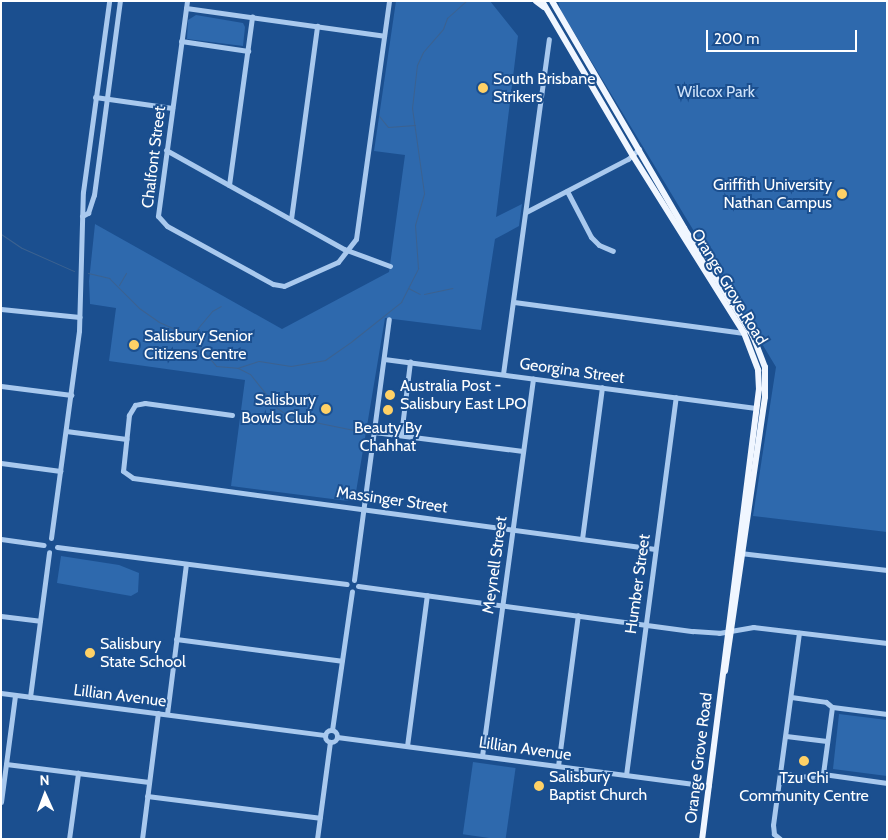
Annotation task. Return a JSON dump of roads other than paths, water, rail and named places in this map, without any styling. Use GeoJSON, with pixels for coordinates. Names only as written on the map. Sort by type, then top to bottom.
{"type":"FeatureCollection","features":[{"type":"Feature","properties":{"kind":"main road"},"geometry":{"type":"LineString","coordinates":[[536,1],[543,4]]}},
{"type":"Feature","properties":{"kind":"main road","name":"Orange Grove Road"},"geometry":{"type":"LineString","coordinates":[[552,1],[639,149],[753,336],[765,366],[765,397],[726,632],[722,682],[702,839]]}},
{"type":"Feature","properties":{"kind":"main road","name":"Orange Grove Road"},"geometry":{"type":"LineString","coordinates":[[543,4],[632,156],[744,333],[758,370],[756,408],[733,630],[722,682]]}},
{"type":"Feature","properties":{"kind":"street"},"geometry":{"type":"LineString","coordinates":[[44,545],[51,538],[71,395],[80,317],[82,216],[95,97],[109,1]]}},
{"type":"Feature","properties":{"kind":"street"},"geometry":{"type":"LineString","coordinates":[[82,216],[88,213],[94,195],[120,1]]}},
{"type":"Feature","properties":{"kind":"street","name":"Chalfont Street"},"geometry":{"type":"LineString","coordinates":[[187,1],[158,212],[167,226],[278,286],[299,282],[338,262],[349,251]]}},
{"type":"Feature","properties":{"kind":"street"},"geometry":{"type":"LineString","coordinates":[[349,251],[357,233],[389,1]]}},
{"type":"Feature","properties":{"kind":"street"},"geometry":{"type":"LineString","coordinates":[[186,8],[384,36]]}},
{"type":"Feature","properties":{"kind":"street"},"geometry":{"type":"LineString","coordinates":[[229,185],[252,17]]}},
{"type":"Feature","properties":{"kind":"street"},"geometry":{"type":"LineString","coordinates":[[291,219],[317,26]]}},
{"type":"Feature","properties":{"kind":"street"},"geometry":{"type":"LineString","coordinates":[[503,374],[549,39]]}},
{"type":"Feature","properties":{"kind":"street"},"geometry":{"type":"LineString","coordinates":[[181,41],[248,51]]}},
{"type":"Feature","properties":{"kind":"street"},"geometry":{"type":"LineString","coordinates":[[95,97],[172,108]]}},
{"type":"Feature","properties":{"kind":"street"},"geometry":{"type":"LineString","coordinates":[[526,212],[632,156],[639,149]]}},
{"type":"Feature","properties":{"kind":"street"},"geometry":{"type":"LineString","coordinates":[[166,150],[349,251],[390,266]]}},
{"type":"Feature","properties":{"kind":"street"},"geometry":{"type":"LineString","coordinates":[[567,191],[591,237],[599,245],[613,251]]}},
{"type":"Feature","properties":{"kind":"street"},"geometry":{"type":"LineString","coordinates":[[514,302],[744,333]]}},
{"type":"Feature","properties":{"kind":"street"},"geometry":{"type":"LineString","coordinates":[[1,309],[80,317]]}},
{"type":"Feature","properties":{"kind":"street"},"geometry":{"type":"LineString","coordinates":[[358,586],[354,580],[389,319]]}},
{"type":"Feature","properties":{"kind":"street"},"geometry":{"type":"LineString","coordinates":[[725,330],[733,327],[736,321]]}},
{"type":"Feature","properties":{"kind":"street","name":"Georgina Street"},"geometry":{"type":"LineString","coordinates":[[384,359],[756,408]]}},
{"type":"Feature","properties":{"kind":"street"},"geometry":{"type":"LineString","coordinates":[[401,435],[410,362]]}},
{"type":"Feature","properties":{"kind":"street","name":"Meynell Street"},"geometry":{"type":"LineString","coordinates":[[482,756],[533,378]]}},
{"type":"Feature","properties":{"kind":"street"},"geometry":{"type":"LineString","coordinates":[[1,386],[71,395]]}},
{"type":"Feature","properties":{"kind":"street"},"geometry":{"type":"LineString","coordinates":[[582,539],[602,387]]}},
{"type":"Feature","properties":{"kind":"street","name":"Humber Street"},"geometry":{"type":"LineString","coordinates":[[626,775],[676,397]]}},
{"type":"Feature","properties":{"kind":"street"},"geometry":{"type":"LineString","coordinates":[[66,431],[126,439],[129,415],[135,405],[145,403],[232,415]]}},
{"type":"Feature","properties":{"kind":"street"},"geometry":{"type":"LineString","coordinates":[[374,432],[523,451]]}},
{"type":"Feature","properties":{"kind":"street","name":"Massinger Street"},"geometry":{"type":"LineString","coordinates":[[126,439],[123,468],[125,475],[656,549]]}},
{"type":"Feature","properties":{"kind":"street"},"geometry":{"type":"LineString","coordinates":[[1,463],[60,471]]}},
{"type":"Feature","properties":{"kind":"street"},"geometry":{"type":"LineString","coordinates":[[51,538],[57,547]]}},
{"type":"Feature","properties":{"kind":"street"},"geometry":{"type":"LineString","coordinates":[[1,539],[44,545],[49,552],[30,697]]}},
{"type":"Feature","properties":{"kind":"street"},"geometry":{"type":"LineString","coordinates":[[49,552],[57,547],[347,584],[354,580]]}},
{"type":"Feature","properties":{"kind":"street"},"geometry":{"type":"LineString","coordinates":[[740,553],[887,570]]}},
{"type":"Feature","properties":{"kind":"street"},"geometry":{"type":"LineString","coordinates":[[167,714],[186,564]]}},
{"type":"Feature","properties":{"kind":"street"},"geometry":{"type":"LineString","coordinates":[[347,584],[352,591]]}},
{"type":"Feature","properties":{"kind":"street"},"geometry":{"type":"LineString","coordinates":[[330,742],[337,737],[332,730],[352,591],[358,586],[646,624],[726,632],[753,627],[887,643]]}},
{"type":"Feature","properties":{"kind":"street"},"geometry":{"type":"LineString","coordinates":[[407,746],[427,595]]}},
{"type":"Feature","properties":{"kind":"street"},"geometry":{"type":"LineString","coordinates":[[558,766],[578,615]]}},
{"type":"Feature","properties":{"kind":"street"},"geometry":{"type":"LineString","coordinates":[[1,616],[40,621]]}},
{"type":"Feature","properties":{"kind":"street"},"geometry":{"type":"LineString","coordinates":[[780,839],[774,834],[780,773],[799,633]]}},
{"type":"Feature","properties":{"kind":"street"},"geometry":{"type":"LineString","coordinates":[[176,640],[342,661]]}},
{"type":"Feature","properties":{"kind":"street","name":"Lillian Avenue"},"geometry":{"type":"LineString","coordinates":[[1,693],[325,735]]}},
{"type":"Feature","properties":{"kind":"street"},"geometry":{"type":"LineString","coordinates":[[1,802],[15,695]]}},
{"type":"Feature","properties":{"kind":"street"},"geometry":{"type":"LineString","coordinates":[[791,697],[826,702],[832,707],[887,714]]}},
{"type":"Feature","properties":{"kind":"street"},"geometry":{"type":"LineString","coordinates":[[823,774],[832,707]]}},
{"type":"Feature","properties":{"kind":"street"},"geometry":{"type":"LineString","coordinates":[[142,839],[158,713]]}},
{"type":"Feature","properties":{"kind":"street"},"geometry":{"type":"LineString","coordinates":[[318,839],[330,742],[325,735],[332,730]]}},
{"type":"Feature","properties":{"kind":"street"},"geometry":{"type":"LineString","coordinates":[[786,736],[827,741]]}},
{"type":"Feature","properties":{"kind":"street","name":"Lillian Avenue"},"geometry":{"type":"LineString","coordinates":[[337,737],[709,786]]}},
{"type":"Feature","properties":{"kind":"street"},"geometry":{"type":"LineString","coordinates":[[6,764],[149,782]]}},
{"type":"Feature","properties":{"kind":"street"},"geometry":{"type":"LineString","coordinates":[[69,839],[78,773]]}},
{"type":"Feature","properties":{"kind":"street"},"geometry":{"type":"LineString","coordinates":[[780,773],[815,778],[823,774],[887,783]]}},
{"type":"Feature","properties":{"kind":"street"},"geometry":{"type":"LineString","coordinates":[[148,796],[320,818]]}},
{"type":"Feature","properties":{"kind":"waterway"},"geometry":{"type":"LineString","coordinates":[[88,273],[109,278],[139,308],[159,322],[191,336],[216,366],[237,368],[259,361],[291,366],[325,360],[352,341],[401,302],[418,268],[415,225],[424,193],[412,108],[417,65],[423,52],[443,29],[447,18],[466,1]]}},
{"type":"Feature","properties":{"kind":"waterway"},"geometry":{"type":"LineString","coordinates":[[379,116],[388,127],[415,125]]}},
{"type":"Feature","properties":{"kind":"waterway"},"geometry":{"type":"LineString","coordinates":[[1,234],[22,248],[74,271]]}},
{"type":"Feature","properties":{"kind":"waterway"},"geometry":{"type":"LineString","coordinates":[[119,285],[126,273]]}},
{"type":"Feature","properties":{"kind":"waterway"},"geometry":{"type":"LineString","coordinates":[[408,288],[420,294]]}},
{"type":"Feature","properties":{"kind":"waterway"},"geometry":{"type":"LineString","coordinates":[[424,294],[452,288]]}},
{"type":"Feature","properties":{"kind":"waterway"},"geometry":{"type":"LineString","coordinates":[[192,335],[212,311],[221,306]]}},
{"type":"Feature","properties":{"kind":"waterway"},"geometry":{"type":"LineString","coordinates":[[238,368],[250,374],[277,408],[290,417],[363,432]]}},
{"type":"Feature","properties":{"kind":"place","name":"South Brisbane Strikers"},"geometry":{"type":"Point","coordinates":[483,88]}},
{"type":"Feature","properties":{"kind":"place","name":"Griffith University Nathan Campus"},"geometry":{"type":"Point","coordinates":[842,194]}},
{"type":"Feature","properties":{"kind":"place","name":"Salisbury Senior Citizens Centre"},"geometry":{"type":"Point","coordinates":[134,345]}},
{"type":"Feature","properties":{"kind":"place","name":"Australia Post - Salisbury East LPO"},"geometry":{"type":"Point","coordinates":[390,395]}},
{"type":"Feature","properties":{"kind":"place","name":"Salisbury Bowls Club"},"geometry":{"type":"Point","coordinates":[326,409]}},
{"type":"Feature","properties":{"kind":"place","name":"Beauty By Chahhat"},"geometry":{"type":"Point","coordinates":[388,410]}},
{"type":"Feature","properties":{"kind":"place","name":"Salisbury State School"},"geometry":{"type":"Point","coordinates":[90,653]}},
{"type":"Feature","properties":{"kind":"place","name":"Tzu Chi Community Centre"},"geometry":{"type":"Point","coordinates":[804,761]}},
{"type":"Feature","properties":{"kind":"place","name":"Salisbury Baptist Church"},"geometry":{"type":"Point","coordinates":[539,786]}},
{"type":"Feature","properties":{"kind":"park label","name":"Wilcox Park"},"geometry":{"type":"Point","coordinates":[716,92]}}]}
